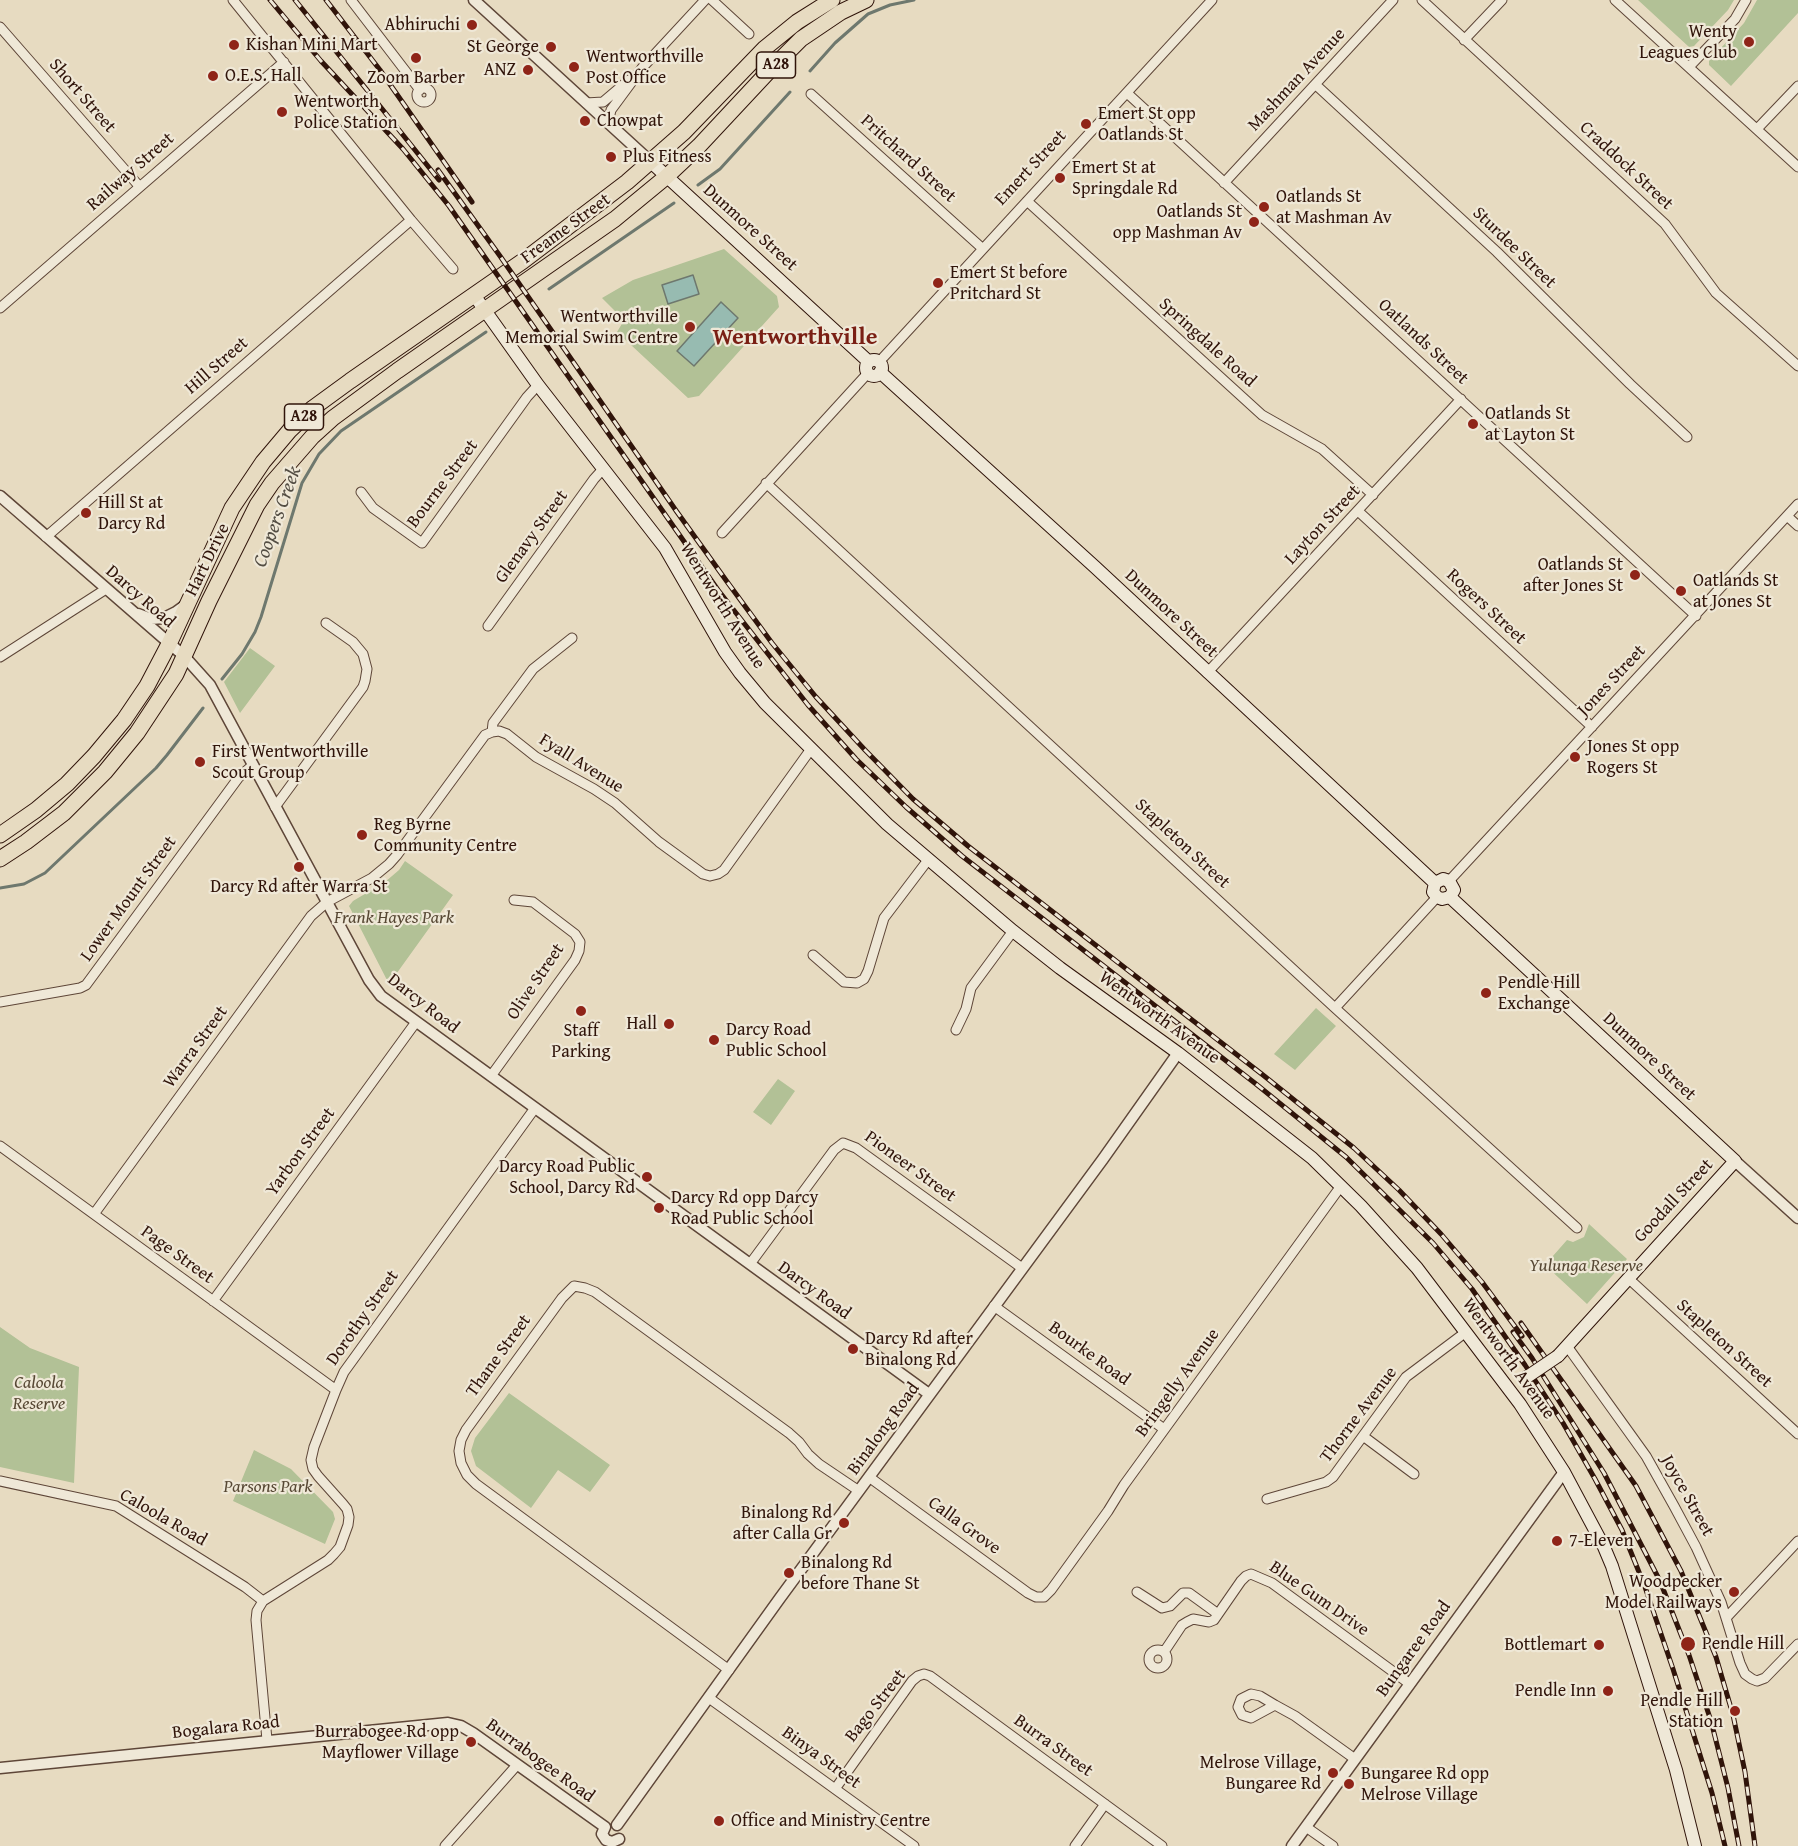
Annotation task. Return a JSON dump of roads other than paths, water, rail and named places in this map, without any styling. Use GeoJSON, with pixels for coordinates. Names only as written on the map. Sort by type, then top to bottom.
{"type":"FeatureCollection","features":[{"type":"Feature","properties":{"kind":"highway","name":"A28"},"geometry":{"type":"LineString","coordinates":[[651,162],[684,132],[765,48],[797,22],[832,0]]}},
{"type":"Feature","properties":{"kind":"highway","name":"A28"},"geometry":{"type":"LineString","coordinates":[[666,177],[699,146],[801,39],[841,12],[866,0]]}},
{"type":"Feature","properties":{"kind":"highway","name":"Freame Street"},"geometry":{"type":"LineString","coordinates":[[474,295],[532,254],[651,162]]}},
{"type":"Feature","properties":{"kind":"highway","name":"Freame Street"},"geometry":{"type":"LineString","coordinates":[[486,310],[615,219],[666,177]]}},
{"type":"Feature","properties":{"kind":"highway","name":"Hart Drive"},"geometry":{"type":"LineString","coordinates":[[0,835],[51,798],[94,756],[124,720],[147,686],[169,644],[232,508],[263,462],[290,430],[313,408],[474,295]]}},
{"type":"Feature","properties":{"kind":"highway","name":"Hart Drive"},"geometry":{"type":"LineString","coordinates":[[0,859],[64,813],[105,772],[137,733],[176,674],[209,601],[257,506],[290,460],[333,418],[486,310]]}},
{"type":"Feature","properties":{"kind":"main road","name":"Dunmore Street"},"geometry":{"type":"LineString","coordinates":[[651,162],[1095,567],[1435,883]]}},
{"type":"Feature","properties":{"kind":"main road","name":"Wentworth Avenue"},"geometry":{"type":"LineString","coordinates":[[474,295],[538,385],[665,548],[725,652],[765,703],[887,824],[1013,931],[1060,968],[1178,1053],[1312,1158],[1417,1268],[1510,1389],[1564,1472],[1612,1566],[1676,1770],[1695,1846]]}},
{"type":"Feature","properties":{"kind":"main road"},"geometry":{"type":"LineString","coordinates":[[1440,879],[1449,881],[1454,890],[1450,897],[1442,899],[1437,897],[1433,892],[1435,883],[1440,879]]}},
{"type":"Feature","properties":{"kind":"main road","name":"Dunmore Street"},"geometry":{"type":"LineString","coordinates":[[1450,897],[1735,1161]]}},
{"type":"Feature","properties":{"kind":"main road","name":"Goodall Street"},"geometry":{"type":"LineString","coordinates":[[1510,1389],[1558,1356],[1735,1161]]}},
{"type":"Feature","properties":{"kind":"street"},"geometry":{"type":"LineString","coordinates":[[233,0],[453,269]]}},
{"type":"Feature","properties":{"kind":"street"},"geometry":{"type":"LineString","coordinates":[[351,0],[420,90]]}},
{"type":"Feature","properties":{"kind":"street","name":"Dunmore Street"},"geometry":{"type":"LineString","coordinates":[[474,0],[651,162]]}},
{"type":"Feature","properties":{"kind":"street"},"geometry":{"type":"LineString","coordinates":[[586,103],[603,102],[642,68],[705,0]]}},
{"type":"Feature","properties":{"kind":"street"},"geometry":{"type":"LineString","coordinates":[[712,0],[749,34]]}},
{"type":"Feature","properties":{"kind":"street","name":"Emert Street"},"geometry":{"type":"LineString","coordinates":[[722,532],[1212,0]]}},
{"type":"Feature","properties":{"kind":"street","name":"Mashman Avenue"},"geometry":{"type":"LineString","coordinates":[[1224,183],[1393,0]]}},
{"type":"Feature","properties":{"kind":"street","name":"Craddock Street"},"geometry":{"type":"LineString","coordinates":[[1422,0],[1665,224],[1716,293],[1798,366]]}},
{"type":"Feature","properties":{"kind":"street"},"geometry":{"type":"LineString","coordinates":[[1464,40],[1502,0]]}},
{"type":"Feature","properties":{"kind":"street"},"geometry":{"type":"LineString","coordinates":[[1615,0],[1798,167]]}},
{"type":"Feature","properties":{"kind":"street"},"geometry":{"type":"LineString","coordinates":[[1689,67],[1735,19],[1746,0]]}},
{"type":"Feature","properties":{"kind":"street","name":"Short Street"},"geometry":{"type":"LineString","coordinates":[[0,27],[139,186]]}},
{"type":"Feature","properties":{"kind":"street","name":"Railway Street"},"geometry":{"type":"LineString","coordinates":[[0,308],[284,62]]}},
{"type":"Feature","properties":{"kind":"street"},"geometry":{"type":"LineString","coordinates":[[608,123],[611,110],[642,68]]}},
{"type":"Feature","properties":{"kind":"street","name":"Sturdee Street"},"geometry":{"type":"LineString","coordinates":[[1316,85],[1497,252],[1687,437]]}},
{"type":"Feature","properties":{"kind":"street"},"geometry":{"type":"LineString","coordinates":[[1757,129],[1798,86]]}},
{"type":"Feature","properties":{"kind":"street","name":"Pritchard Street"},"geometry":{"type":"LineString","coordinates":[[811,93],[983,249]]}},
{"type":"Feature","properties":{"kind":"street","name":"Oatlands Street"},"geometry":{"type":"LineString","coordinates":[[1127,93],[1696,616]]}},
{"type":"Feature","properties":{"kind":"street","name":"Springdale Road"},"geometry":{"type":"LineString","coordinates":[[1027,201],[1262,415],[1322,449],[1373,495]]}},
{"type":"Feature","properties":{"kind":"street","name":"Hill Street"},"geometry":{"type":"LineString","coordinates":[[46,537],[411,220]]}},
{"type":"Feature","properties":{"kind":"street","name":"Bourne Street"},"geometry":{"type":"LineString","coordinates":[[361,492],[373,508],[422,543],[538,385]]}},
{"type":"Feature","properties":{"kind":"street","name":"Layton Street"},"geometry":{"type":"LineString","coordinates":[[1208,673],[1461,399]]}},
{"type":"Feature","properties":{"kind":"street","name":"Glenavy Street"},"geometry":{"type":"LineString","coordinates":[[488,626],[587,488],[603,470]]}},
{"type":"Feature","properties":{"kind":"street","name":"Stapleton Street"},"geometry":{"type":"LineString","coordinates":[[766,483],[1577,1228]]}},
{"type":"Feature","properties":{"kind":"street","name":"Darcy Road"},"geometry":{"type":"LineString","coordinates":[[0,496],[184,656],[202,676],[216,695],[376,991],[929,1394]]}},
{"type":"Feature","properties":{"kind":"street","name":"Jones Street"},"geometry":{"type":"LineString","coordinates":[[1449,881],[1798,504]]}},
{"type":"Feature","properties":{"kind":"street","name":"Rogers Street"},"geometry":{"type":"LineString","coordinates":[[1358,511],[1592,727]]}},
{"type":"Feature","properties":{"kind":"street"},"geometry":{"type":"LineString","coordinates":[[1787,516],[1798,526]]}},
{"type":"Feature","properties":{"kind":"street"},"geometry":{"type":"LineString","coordinates":[[0,657],[106,589]]}},
{"type":"Feature","properties":{"kind":"street"},"geometry":{"type":"LineString","coordinates":[[130,610],[151,619],[164,618],[188,603]]}},
{"type":"Feature","properties":{"kind":"street"},"geometry":{"type":"LineString","coordinates":[[275,807],[366,681],[367,669],[363,654],[353,642],[326,623]]}},
{"type":"Feature","properties":{"kind":"street"},"geometry":{"type":"LineString","coordinates":[[327,902],[372,878],[389,864],[485,735],[492,732],[493,723],[533,669],[572,638]]}},
{"type":"Feature","properties":{"kind":"street","name":"Fyall Avenue"},"geometry":{"type":"LineString","coordinates":[[492,732],[499,731],[507,734],[536,757],[594,789],[615,803],[659,842],[703,874],[711,876],[724,870],[811,749]]}},
{"type":"Feature","properties":{"kind":"street","name":"Lower Mount Street"},"geometry":{"type":"LineString","coordinates":[[0,1002],[71,990],[86,985],[239,777],[253,765]]}},
{"type":"Feature","properties":{"kind":"street"},"geometry":{"type":"LineString","coordinates":[[813,955],[844,982],[857,983],[864,979],[884,918],[928,860]]}},
{"type":"Feature","properties":{"kind":"street"},"geometry":{"type":"LineString","coordinates":[[1335,1008],[1437,897]]}},
{"type":"Feature","properties":{"kind":"street","name":"Olive Street"},"geometry":{"type":"LineString","coordinates":[[490,1076],[569,969],[579,951],[580,942],[575,933],[532,902],[514,900]]}},
{"type":"Feature","properties":{"kind":"street","name":"Warra Street"},"geometry":{"type":"LineString","coordinates":[[94,1214],[311,916],[327,902]]}},
{"type":"Feature","properties":{"kind":"street"},"geometry":{"type":"LineString","coordinates":[[956,1030],[966,1009],[971,988],[1013,931]]}},
{"type":"Feature","properties":{"kind":"street","name":"Yarbon Street"},"geometry":{"type":"LineString","coordinates":[[213,1301],[416,1022]]}},
{"type":"Feature","properties":{"kind":"street","name":"Binalong Road"},"geometry":{"type":"LineString","coordinates":[[617,1825],[1178,1053]]}},
{"type":"Feature","properties":{"kind":"street","name":"Dorothy Street"},"geometry":{"type":"LineString","coordinates":[[263,1601],[328,1560],[340,1547],[349,1517],[347,1509],[318,1476],[311,1460],[336,1390],[344,1372],[535,1108]]}},
{"type":"Feature","properties":{"kind":"street","name":"Pioneer Street"},"geometry":{"type":"LineString","coordinates":[[750,1264],[834,1150],[843,1143],[850,1144],[1022,1268]]}},
{"type":"Feature","properties":{"kind":"street","name":"Page Street"},"geometry":{"type":"LineString","coordinates":[[0,1146],[336,1390]]}},
{"type":"Feature","properties":{"kind":"street","name":"Dunmore Street"},"geometry":{"type":"LineString","coordinates":[[1735,1161],[1798,1218]]}},
{"type":"Feature","properties":{"kind":"street","name":"Bringelly Avenue"},"geometry":{"type":"LineString","coordinates":[[1041,1598],[1051,1590],[1164,1429],[1341,1186]]}},
{"type":"Feature","properties":{"kind":"street","name":"Stapleton Street"},"geometry":{"type":"LineString","coordinates":[[1628,1278],[1798,1434]]}},
{"type":"Feature","properties":{"kind":"street","name":"Thane Street"},"geometry":{"type":"LineString","coordinates":[[729,1670],[476,1484],[461,1463],[459,1451],[466,1430],[562,1298],[574,1286],[595,1292],[789,1433],[819,1464],[859,1491]]}},
{"type":"Feature","properties":{"kind":"street","name":"Bourke Road"},"geometry":{"type":"LineString","coordinates":[[994,1306],[1164,1429]]}},
{"type":"Feature","properties":{"kind":"street","name":"Thorne Avenue"},"geometry":{"type":"LineString","coordinates":[[1267,1499],[1330,1479],[1337,1473],[1406,1377],[1466,1332]]}},
{"type":"Feature","properties":{"kind":"street","name":"Joyce Street"},"geometry":{"type":"LineString","coordinates":[[1567,1346],[1646,1456],[1659,1478],[1696,1547],[1726,1618],[1740,1664],[1748,1677],[1757,1681],[1765,1678],[1798,1644]]}},
{"type":"Feature","properties":{"kind":"street"},"geometry":{"type":"LineString","coordinates":[[1363,1436],[1414,1474]]}},
{"type":"Feature","properties":{"kind":"street","name":"Bungaree Road"},"geometry":{"type":"LineString","coordinates":[[1292,1846],[1564,1472]]}},
{"type":"Feature","properties":{"kind":"street","name":"Calla Grove"},"geometry":{"type":"LineString","coordinates":[[869,1477],[1028,1593],[1041,1598]]}},
{"type":"Feature","properties":{"kind":"street","name":"Caloola Road"},"geometry":{"type":"LineString","coordinates":[[0,1481],[116,1506],[245,1587],[263,1601]]}},
{"type":"Feature","properties":{"kind":"street"},"geometry":{"type":"LineString","coordinates":[[1726,1618],[1798,1541]]}},
{"type":"Feature","properties":{"kind":"street","name":"Blue Gum Drive"},"geometry":{"type":"LineString","coordinates":[[1218,1614],[1241,1581],[1249,1574],[1254,1574],[1272,1583],[1410,1684]]}},
{"type":"Feature","properties":{"kind":"street"},"geometry":{"type":"LineString","coordinates":[[1137,1592],[1162,1608],[1173,1604],[1183,1593],[1189,1593],[1218,1614],[1211,1621],[1193,1619],[1184,1623],[1164,1652]]}},
{"type":"Feature","properties":{"kind":"street"},"geometry":{"type":"LineString","coordinates":[[263,1601],[256,1615],[267,1740]]}},
{"type":"Feature","properties":{"kind":"street","name":"Bago Street"},"geometry":{"type":"LineString","coordinates":[[835,1789],[912,1682],[924,1674]]}},
{"type":"Feature","properties":{"kind":"street","name":"Burra Street"},"geometry":{"type":"LineString","coordinates":[[924,1674],[930,1676],[1162,1846]]}},
{"type":"Feature","properties":{"kind":"street","name":"Binya Street"},"geometry":{"type":"LineString","coordinates":[[709,1698],[914,1846]]}},
{"type":"Feature","properties":{"kind":"street"},"geometry":{"type":"LineString","coordinates":[[1275,1705],[1295,1716],[1355,1759]]}},
{"type":"Feature","properties":{"kind":"street","name":"Bogalara Road"},"geometry":{"type":"LineString","coordinates":[[0,1768],[440,1723],[456,1724]]}},
{"type":"Feature","properties":{"kind":"street","name":"Burrabogee Road"},"geometry":{"type":"LineString","coordinates":[[456,1724],[473,1733],[605,1827]]}},
{"type":"Feature","properties":{"kind":"street"},"geometry":{"type":"LineString","coordinates":[[445,1846],[518,1765]]}},
{"type":"Feature","properties":{"kind":"street"},"geometry":{"type":"LineString","coordinates":[[1075,1846],[1105,1804]]}},
{"type":"Feature","properties":{"kind":"street"},"geometry":{"type":"LineString","coordinates":[[609,1824],[617,1825],[624,1843],[603,1843],[602,1834],[605,1827],[609,1824]]}},
{"type":"Feature","properties":{"kind":"street"},"geometry":{"type":"LineString","coordinates":[[1306,1827],[1333,1846]]}},
{"type":"Feature","properties":{"kind":"water"},"geometry":{"type":"Polygon","coordinates":[[[693,275],[699,294],[668,304],[662,285],[693,275]]]}},
{"type":"Feature","properties":{"kind":"water"},"geometry":{"type":"Polygon","coordinates":[[[721,302],[738,318],[694,366],[677,351],[721,302]]]}},
{"type":"Feature","properties":{"kind":"waterway","name":"Coopers Creek"},"geometry":{"type":"LineString","coordinates":[[810,71],[835,43],[868,14],[890,5],[914,0]]}},
{"type":"Feature","properties":{"kind":"waterway","name":"Coopers Creek"},"geometry":{"type":"LineString","coordinates":[[698,185],[720,169],[790,92]]}},
{"type":"Feature","properties":{"kind":"waterway","name":"Coopers Creek"},"geometry":{"type":"LineString","coordinates":[[549,289],[674,203]]}},
{"type":"Feature","properties":{"kind":"waterway","name":"Coopers Creek"},"geometry":{"type":"LineString","coordinates":[[222,679],[242,654],[255,632],[302,483],[319,454],[341,431],[486,332]]}},
{"type":"Feature","properties":{"kind":"waterway","name":"Coopers Creek"},"geometry":{"type":"LineString","coordinates":[[0,888],[24,884],[45,873],[156,768],[203,708]]}},
{"type":"Feature","properties":{"kind":"railway"},"geometry":{"type":"LineString","coordinates":[[270,0],[321,61],[403,149],[449,206],[718,590],[808,705],[856,759],[962,856],[1256,1084],[1346,1157],[1433,1243],[1472,1289],[1563,1423],[1622,1530],[1645,1587],[1673,1669],[1712,1793],[1725,1846]]}},
{"type":"Feature","properties":{"kind":"railway"},"geometry":{"type":"LineString","coordinates":[[295,0],[439,180]]}},
{"type":"Feature","properties":{"kind":"railway"},"geometry":{"type":"LineString","coordinates":[[326,0],[380,70],[472,202]]}},
{"type":"Feature","properties":{"kind":"railway"},"geometry":{"type":"LineString","coordinates":[[438,170],[677,512],[772,643],[816,697],[865,750],[913,799],[968,846],[1354,1148],[1441,1234],[1482,1282],[1522,1336]]}},
{"type":"Feature","properties":{"kind":"railway"},"geometry":{"type":"LineString","coordinates":[[1521,1323],[1636,1486],[1681,1571],[1716,1657],[1733,1715],[1745,1772],[1755,1846]]}},
{"type":"Feature","properties":{"kind":"railway"},"geometry":{"type":"LineString","coordinates":[[1513,1332],[1532,1358],[1604,1473],[1660,1581],[1689,1655],[1711,1721],[1728,1788],[1739,1846]]}},
{"type":"Feature","properties":{"kind":"place","name":"Abhiruchi"},"geometry":{"type":"Point","coordinates":[472,25]}},
{"type":"Feature","properties":{"kind":"place","name":"Wenty Leagues Club"},"geometry":{"type":"Point","coordinates":[1749,42]}},
{"type":"Feature","properties":{"kind":"place","name":"Kishan Mini Mart"},"geometry":{"type":"Point","coordinates":[234,45]}},
{"type":"Feature","properties":{"kind":"place","name":"St George"},"geometry":{"type":"Point","coordinates":[551,47]}},
{"type":"Feature","properties":{"kind":"place","name":"Zoom Barber"},"geometry":{"type":"Point","coordinates":[416,58]}},
{"type":"Feature","properties":{"kind":"place","name":"Wentworthville Post Office"},"geometry":{"type":"Point","coordinates":[574,67]}},
{"type":"Feature","properties":{"kind":"place","name":"ANZ"},"geometry":{"type":"Point","coordinates":[528,70]}},
{"type":"Feature","properties":{"kind":"place","name":"O.E.S. Hall"},"geometry":{"type":"Point","coordinates":[213,76]}},
{"type":"Feature","properties":{"kind":"place","name":"Wentworth Police Station"},"geometry":{"type":"Point","coordinates":[282,112]}},
{"type":"Feature","properties":{"kind":"place","name":"Chowpat"},"geometry":{"type":"Point","coordinates":[585,121]}},
{"type":"Feature","properties":{"kind":"place","name":"Emert St opp Oatlands St"},"geometry":{"type":"Point","coordinates":[1086,124]}},
{"type":"Feature","properties":{"kind":"place","name":"Plus Fitness"},"geometry":{"type":"Point","coordinates":[611,157]}},
{"type":"Feature","properties":{"kind":"place","name":"Emert St at Springdale Rd"},"geometry":{"type":"Point","coordinates":[1060,178]}},
{"type":"Feature","properties":{"kind":"place","name":"Oatlands St at Mashman Av"},"geometry":{"type":"Point","coordinates":[1264,207]}},
{"type":"Feature","properties":{"kind":"place","name":"Oatlands St opp Mashman Av"},"geometry":{"type":"Point","coordinates":[1254,222]}},
{"type":"Feature","properties":{"kind":"place","name":"Emert St before Pritchard St"},"geometry":{"type":"Point","coordinates":[938,283]}},
{"type":"Feature","properties":{"kind":"place","name":"Wentworthville Memorial Swim Centre"},"geometry":{"type":"Point","coordinates":[690,327]}},
{"type":"Feature","properties":{"kind":"place","name":"Oatlands St at Layton St"},"geometry":{"type":"Point","coordinates":[1473,424]}},
{"type":"Feature","properties":{"kind":"place","name":"Hill St at Darcy Rd"},"geometry":{"type":"Point","coordinates":[86,513]}},
{"type":"Feature","properties":{"kind":"place","name":"Oatlands St after Jones St"},"geometry":{"type":"Point","coordinates":[1635,575]}},
{"type":"Feature","properties":{"kind":"place","name":"Oatlands St at Jones St"},"geometry":{"type":"Point","coordinates":[1681,591]}},
{"type":"Feature","properties":{"kind":"place","name":"Jones St opp Rogers St"},"geometry":{"type":"Point","coordinates":[1575,757]}},
{"type":"Feature","properties":{"kind":"place","name":"First Wentworthville Scout Group"},"geometry":{"type":"Point","coordinates":[200,762]}},
{"type":"Feature","properties":{"kind":"place","name":"Reg Byrne Community Centre"},"geometry":{"type":"Point","coordinates":[362,835]}},
{"type":"Feature","properties":{"kind":"place","name":"Darcy Rd after Warra St"},"geometry":{"type":"Point","coordinates":[299,867]}},
{"type":"Feature","properties":{"kind":"place","name":"Pendle Hill Exchange"},"geometry":{"type":"Point","coordinates":[1486,993]}},
{"type":"Feature","properties":{"kind":"place","name":"Staff Parking"},"geometry":{"type":"Point","coordinates":[581,1011]}},
{"type":"Feature","properties":{"kind":"place","name":"Hall"},"geometry":{"type":"Point","coordinates":[669,1024]}},
{"type":"Feature","properties":{"kind":"place","name":"Darcy Road Public School"},"geometry":{"type":"Point","coordinates":[714,1040]}},
{"type":"Feature","properties":{"kind":"place","name":"Darcy Road Public School, Darcy Rd"},"geometry":{"type":"Point","coordinates":[647,1177]}},
{"type":"Feature","properties":{"kind":"place","name":"Darcy Rd opp Darcy Road Public School"},"geometry":{"type":"Point","coordinates":[659,1208]}},
{"type":"Feature","properties":{"kind":"place","name":"Darcy Rd after Binalong Rd"},"geometry":{"type":"Point","coordinates":[853,1349]}},
{"type":"Feature","properties":{"kind":"place","name":"Binalong Rd after Calla Gr"},"geometry":{"type":"Point","coordinates":[844,1523]}},
{"type":"Feature","properties":{"kind":"place","name":"7-Eleven"},"geometry":{"type":"Point","coordinates":[1557,1541]}},
{"type":"Feature","properties":{"kind":"place","name":"Binalong Rd before Thane St"},"geometry":{"type":"Point","coordinates":[789,1573]}},
{"type":"Feature","properties":{"kind":"place","name":"Woodpecker Model Railways"},"geometry":{"type":"Point","coordinates":[1734,1592]}},
{"type":"Feature","properties":{"kind":"place","name":"Pendle Hill"},"geometry":{"type":"Point","coordinates":[1688,1644]}},
{"type":"Feature","properties":{"kind":"place","name":"Bottlemart"},"geometry":{"type":"Point","coordinates":[1599,1645]}},
{"type":"Feature","properties":{"kind":"place","name":"Pendle Inn"},"geometry":{"type":"Point","coordinates":[1608,1691]}},
{"type":"Feature","properties":{"kind":"place","name":"Pendle Hill Station"},"geometry":{"type":"Point","coordinates":[1735,1711]}},
{"type":"Feature","properties":{"kind":"place","name":"Burrabogee Rd opp Mayflower Village"},"geometry":{"type":"Point","coordinates":[471,1742]}},
{"type":"Feature","properties":{"kind":"place","name":"Melrose Village, Bungaree Rd"},"geometry":{"type":"Point","coordinates":[1333,1773]}},
{"type":"Feature","properties":{"kind":"place","name":"Bungaree Rd opp Melrose Village"},"geometry":{"type":"Point","coordinates":[1349,1784]}},
{"type":"Feature","properties":{"kind":"place","name":"Office and Ministry Centre"},"geometry":{"type":"Point","coordinates":[719,1821]}},
{"type":"Feature","properties":{"kind":"district","name":"Wentworthville"},"geometry":{"type":"Point","coordinates":[795,338]}},
{"type":"Feature","properties":{"kind":"park label","name":"Frank Hayes Park"},"geometry":{"type":"Point","coordinates":[394,918]}},
{"type":"Feature","properties":{"kind":"park label","name":"Yulunga Reserve"},"geometry":{"type":"Point","coordinates":[1586,1266]}},
{"type":"Feature","properties":{"kind":"park label","name":"Caloola Reserve"},"geometry":{"type":"Point","coordinates":[39,1393]}},
{"type":"Feature","properties":{"kind":"park label","name":"Parsons Park"},"geometry":{"type":"Point","coordinates":[268,1487]}}]}
